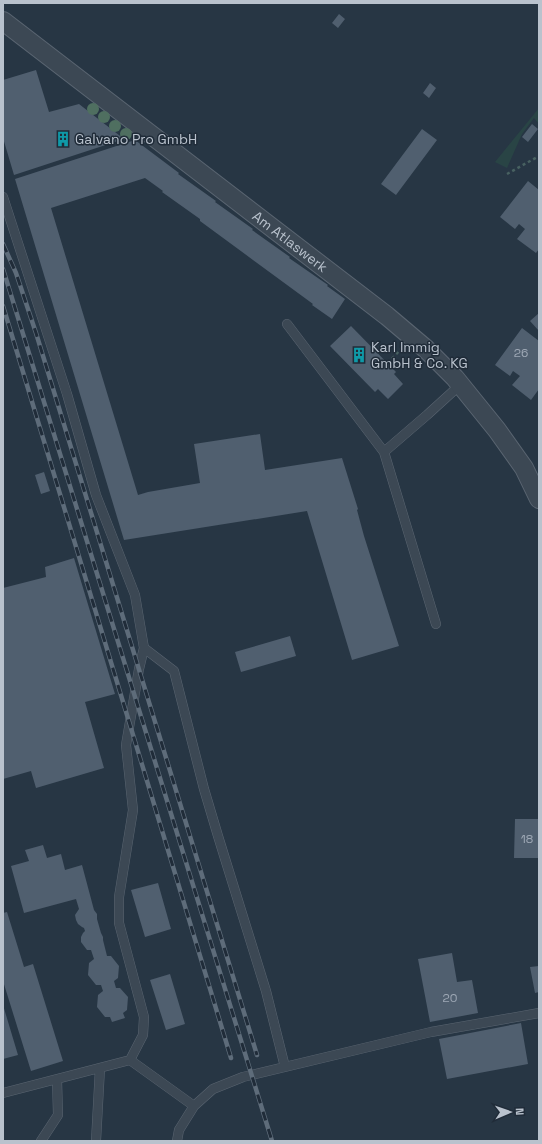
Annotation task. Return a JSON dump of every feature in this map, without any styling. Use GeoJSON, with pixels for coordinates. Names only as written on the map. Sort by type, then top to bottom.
{"type":"FeatureCollection","features":[{"type":"Feature","properties":{"kind":"street","name":"Am Atlaswerk"},"geometry":{"type":"LineString","coordinates":[[3,21],[387,316],[426,349],[451,373],[497,430],[524,468],[539,499]]}},
{"type":"Feature","properties":{"kind":"lane"},"geometry":{"type":"LineString","coordinates":[[3,197],[67,394],[96,494],[135,595],[144,648],[126,745],[133,810],[119,898],[119,923],[144,1017],[142,1035],[130,1060],[3,1093]]}},
{"type":"Feature","properties":{"kind":"lane"},"geometry":{"type":"LineString","coordinates":[[286,324],[384,452],[436,624]]}},
{"type":"Feature","properties":{"kind":"lane"},"geometry":{"type":"LineString","coordinates":[[384,452],[428,415],[460,385]]}},
{"type":"Feature","properties":{"kind":"lane"},"geometry":{"type":"LineString","coordinates":[[144,648],[174,671],[204,789],[266,991],[285,1067]]}},
{"type":"Feature","properties":{"kind":"lane"},"geometry":{"type":"LineString","coordinates":[[177,1141],[180,1130],[194,1106],[213,1089],[243,1077],[431,1032],[539,1013]]}},
{"type":"Feature","properties":{"kind":"lane"},"geometry":{"type":"LineString","coordinates":[[130,1060],[194,1106]]}},
{"type":"Feature","properties":{"kind":"lane"},"geometry":{"type":"LineString","coordinates":[[96,1141],[100,1068]]}},
{"type":"Feature","properties":{"kind":"lane"},"geometry":{"type":"LineString","coordinates":[[40,1141],[58,1115],[58,1079]]}},
{"type":"Feature","properties":{"kind":"path"},"geometry":{"type":"LineString","coordinates":[[507,174],[539,156]]}},
{"type":"Feature","properties":{"kind":"path"},"geometry":{"type":"LineString","coordinates":[[388,363],[391,360]]}},
{"type":"Feature","properties":{"kind":"green space"},"geometry":{"type":"Polygon","coordinates":[[[539,108],[539,124],[534,118],[522,134],[507,168],[495,162],[539,108]]]}},
{"type":"Feature","properties":{"kind":"building"},"geometry":{"type":"Polygon","coordinates":[[[339,14],[345,19],[338,28],[332,23],[339,14]]]}},
{"type":"Feature","properties":{"kind":"building","name":"Galvano Pro GmbH"},"geometry":{"type":"Polygon","coordinates":[[[36,70],[49,112],[79,104],[124,139],[14,175],[3,138],[3,80],[36,70]]]}},
{"type":"Feature","properties":{"kind":"building"},"geometry":{"type":"Polygon","coordinates":[[[430,83],[436,88],[429,98],[423,93],[430,83]]]}},
{"type":"Feature","properties":{"kind":"building"},"geometry":{"type":"Polygon","coordinates":[[[532,124],[538,129],[528,142],[522,137],[532,124]]]}},
{"type":"Feature","properties":{"kind":"building"},"geometry":{"type":"Polygon","coordinates":[[[422,129],[437,140],[396,195],[381,184],[422,129]]]}},
{"type":"Feature","properties":{"kind":"building"},"geometry":{"type":"Polygon","coordinates":[[[135,140],[345,299],[332,319],[200,221],[200,219],[145,178],[51,208],[138,495],[200,483],[194,444],[260,434],[265,470],[342,458],[358,509],[364,536],[399,646],[352,660],[307,511],[124,540],[15,179],[135,140]]]}},
{"type":"Feature","properties":{"kind":"building"},"geometry":{"type":"Polygon","coordinates":[[[528,181],[539,190],[539,249],[536,253],[517,239],[525,229],[519,224],[515,229],[500,217],[528,181]]]}},
{"type":"Feature","properties":{"kind":"building"},"geometry":{"type":"Polygon","coordinates":[[[539,313],[539,331],[530,321],[539,313]]]}},
{"type":"Feature","properties":{"kind":"building","name":"Karl Immig GmbH & Co. KG"},"geometry":{"type":"Polygon","coordinates":[[[351,326],[396,372],[394,374],[403,384],[388,399],[378,389],[375,392],[330,346],[351,326]]]}},
{"type":"Feature","properties":{"kind":"building"},"geometry":{"type":"Polygon","coordinates":[[[522,328],[539,341],[539,389],[531,400],[512,385],[520,376],[513,371],[510,376],[495,365],[522,328]]]}},
{"type":"Feature","properties":{"kind":"building"},"geometry":{"type":"Polygon","coordinates":[[[44,472],[50,491],[41,494],[35,475],[44,472]]]}},
{"type":"Feature","properties":{"kind":"building"},"geometry":{"type":"Polygon","coordinates":[[[74,558],[115,694],[85,702],[104,768],[36,788],[31,771],[3,779],[3,588],[46,577],[45,567],[74,558]]]}},
{"type":"Feature","properties":{"kind":"building"},"geometry":{"type":"Polygon","coordinates":[[[290,636],[296,656],[241,672],[235,652],[290,636]]]}},
{"type":"Feature","properties":{"kind":"building"},"geometry":{"type":"Polygon","coordinates":[[[515,819],[539,819],[539,858],[514,858],[515,819]]]}},
{"type":"Feature","properties":{"kind":"building"},"geometry":{"type":"Polygon","coordinates":[[[43,845],[47,858],[61,854],[65,870],[82,865],[94,910],[97,914],[107,956],[111,956],[119,966],[118,978],[114,981],[116,988],[120,988],[128,997],[127,1010],[123,1013],[125,1018],[112,1022],[110,1017],[105,1017],[97,1007],[98,995],[103,991],[101,985],[96,985],[88,975],[89,963],[94,959],[91,950],[87,950],[81,942],[81,937],[85,931],[76,920],[75,915],[79,909],[76,899],[24,913],[11,866],[29,861],[25,850],[43,845]]]}},
{"type":"Feature","properties":{"kind":"building"},"geometry":{"type":"Polygon","coordinates":[[[158,883],[171,929],[145,937],[131,890],[158,883]]]}},
{"type":"Feature","properties":{"kind":"building"},"geometry":{"type":"Polygon","coordinates":[[[7,912],[24,967],[33,964],[63,1061],[31,1071],[3,981],[3,913],[7,912]]]}},
{"type":"Feature","properties":{"kind":"building"},"geometry":{"type":"Polygon","coordinates":[[[452,953],[457,982],[472,980],[478,1013],[430,1022],[418,959],[452,953]]]}},
{"type":"Feature","properties":{"kind":"building"},"geometry":{"type":"Polygon","coordinates":[[[539,966],[539,992],[535,993],[530,967],[539,966]]]}},
{"type":"Feature","properties":{"kind":"building"},"geometry":{"type":"Polygon","coordinates":[[[170,974],[185,1024],[166,1030],[150,980],[170,974]]]}},
{"type":"Feature","properties":{"kind":"building"},"geometry":{"type":"Polygon","coordinates":[[[3,1005],[18,1055],[3,1059],[3,1005]]]}},
{"type":"Feature","properties":{"kind":"building"},"geometry":{"type":"Polygon","coordinates":[[[521,1023],[528,1064],[447,1079],[439,1039],[521,1023]]]}},
{"type":"Feature","properties":{"kind":"railway"},"geometry":{"type":"LineString","coordinates":[[3,244],[16,273],[36,333],[257,1055]]}},
{"type":"Feature","properties":{"kind":"railway"},"geometry":{"type":"LineString","coordinates":[[3,269],[272,1141]]}},
{"type":"Feature","properties":{"kind":"railway"},"geometry":{"type":"LineString","coordinates":[[3,306],[231,1058]]}},
{"type":"Feature","properties":{"kind":"place","name":"Galvano Pro GmbH"},"geometry":{"type":"Point","coordinates":[63,139]}},
{"type":"Feature","properties":{"kind":"place","name":"Karl Immig GmbH & Co. KG"},"geometry":{"type":"Point","coordinates":[359,355]}}]}
